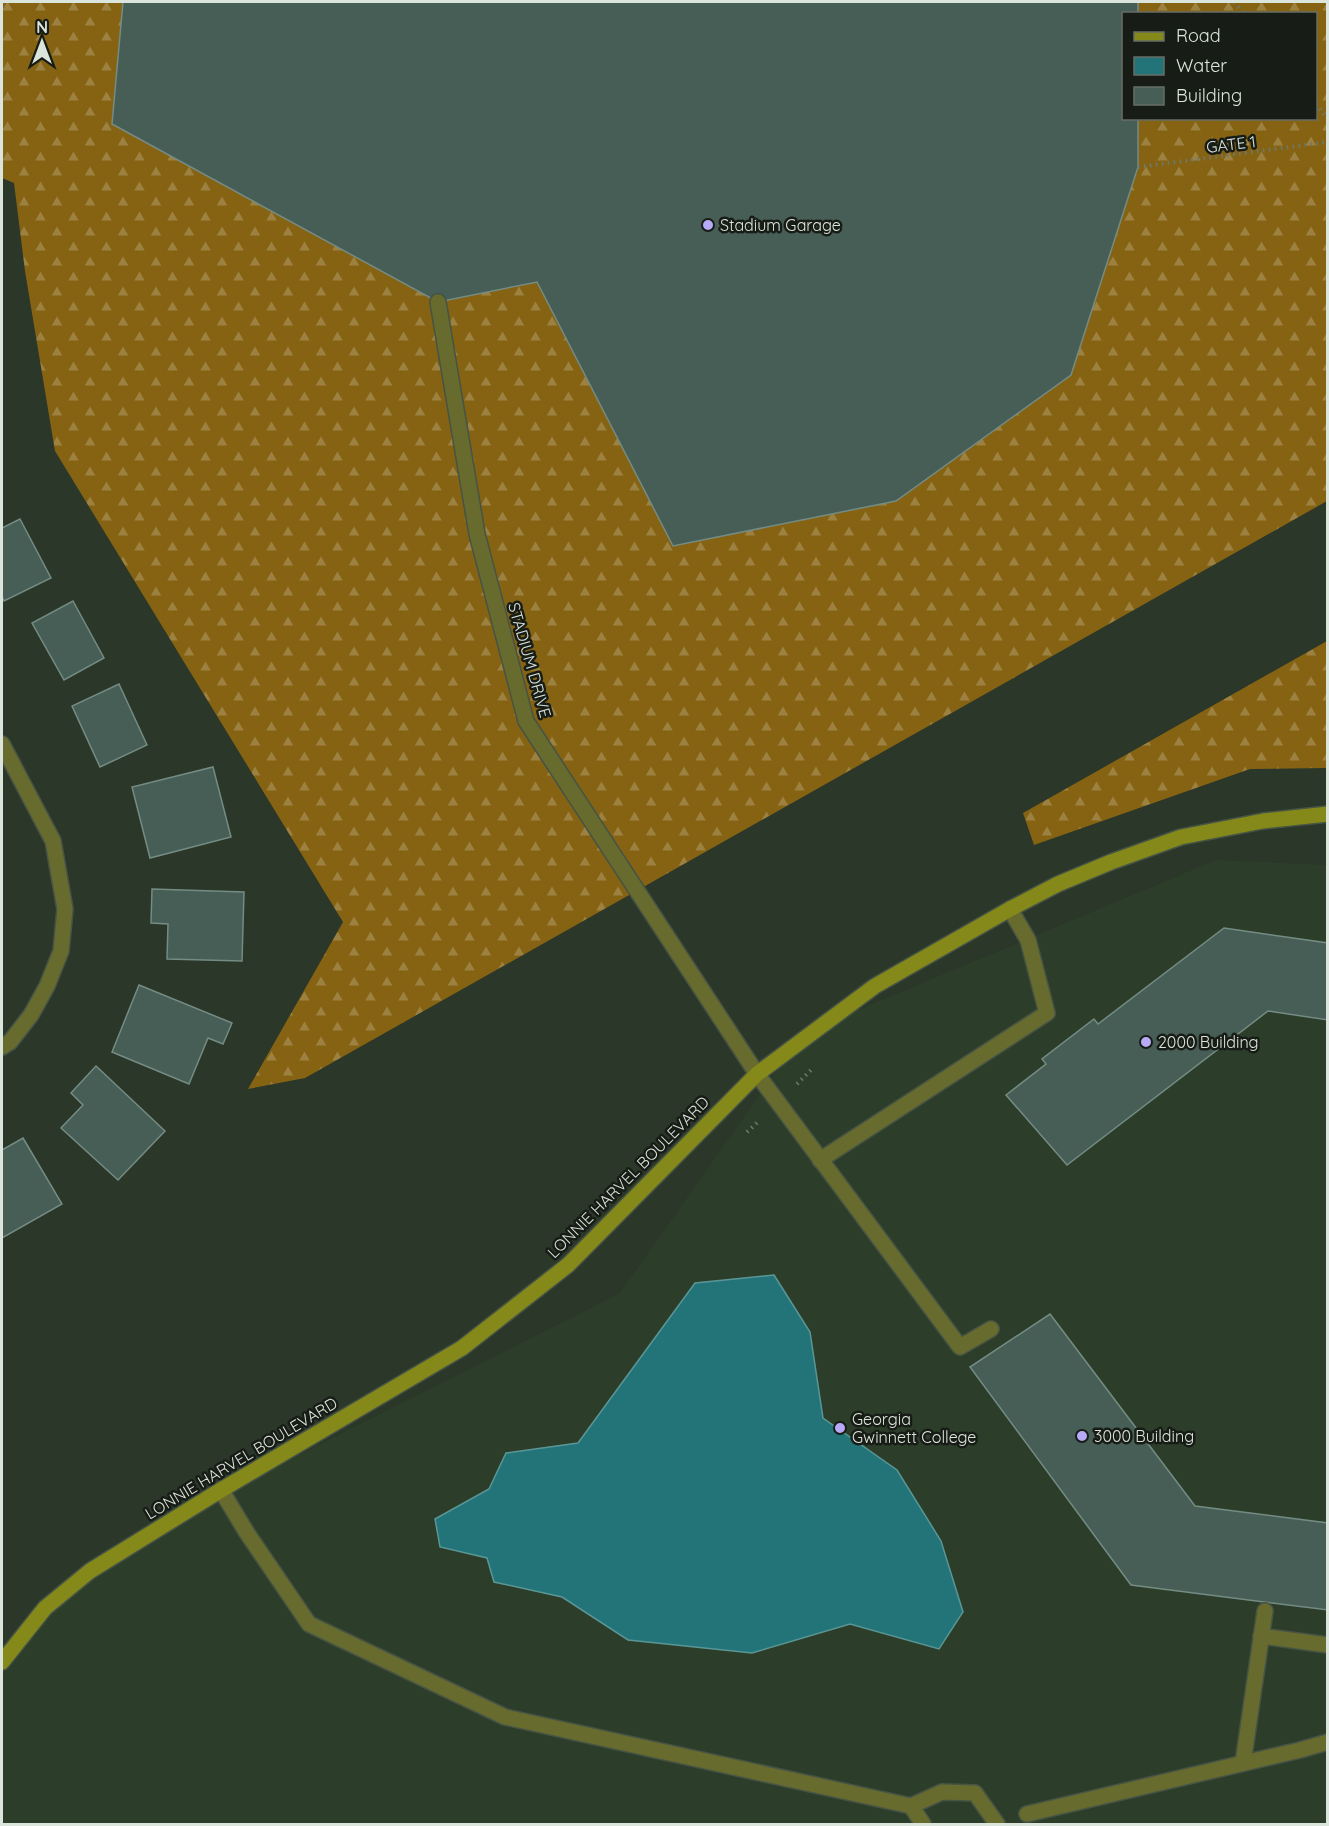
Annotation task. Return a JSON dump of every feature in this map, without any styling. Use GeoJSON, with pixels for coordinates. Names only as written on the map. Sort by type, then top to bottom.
{"type":"FeatureCollection","features":[{"type":"Feature","properties":{"kind":"street","name":"STADIUM DRIVE"},"geometry":{"type":"LineString","coordinates":[[438,302],[477,534],[526,721],[757,1074],[960,1347],[991,1329]]}},
{"type":"Feature","properties":{"kind":"street"},"geometry":{"type":"LineString","coordinates":[[2,744],[53,841],[65,909],[61,951],[47,986],[31,1016],[10,1042],[2,1047]]}},
{"type":"Feature","properties":{"kind":"street","name":"LONNIE HARVEL BOULEVARD"},"geometry":{"type":"LineString","coordinates":[[2,1662],[45,1608],[90,1572],[221,1490],[462,1348],[568,1265],[757,1074],[874,986],[1058,884],[1111,862],[1180,837],[1263,821],[1328,814]]}},
{"type":"Feature","properties":{"kind":"street"},"geometry":{"type":"LineString","coordinates":[[820,1160],[1047,1013],[1028,940],[1011,909]]}},
{"type":"Feature","properties":{"kind":"street"},"geometry":{"type":"LineString","coordinates":[[221,1490],[309,1624],[505,1717],[911,1806],[942,1792],[975,1793],[997,1824]]}},
{"type":"Feature","properties":{"kind":"street"},"geometry":{"type":"LineString","coordinates":[[1243,1763],[1265,1611]]}},
{"type":"Feature","properties":{"kind":"street"},"geometry":{"type":"LineString","coordinates":[[1261,1636],[1328,1645]]}},
{"type":"Feature","properties":{"kind":"street"},"geometry":{"type":"LineString","coordinates":[[1027,1814],[1328,1742]]}},
{"type":"Feature","properties":{"kind":"street"},"geometry":{"type":"LineString","coordinates":[[911,1806],[923,1824]]}},
{"type":"Feature","properties":{"kind":"path"},"geometry":{"type":"LineString","coordinates":[[1317,105],[1328,119]]}},
{"type":"Feature","properties":{"kind":"path","name":"GATE 1"},"geometry":{"type":"LineString","coordinates":[[1138,167],[1328,142]]}},
{"type":"Feature","properties":{"kind":"shaded area","name":"Georgia Gwinnett College"},"geometry":{"type":"Polygon","coordinates":[[[1216,860],[1327,865],[1327,1824],[2,1824],[2,1672],[87,1562],[620,1293],[803,1033],[1216,860]]]}},
{"type":"Feature","properties":{"kind":"green space"},"geometry":{"type":"Polygon","coordinates":[[[2,2],[1327,2],[1327,501],[305,1078],[248,1089],[343,922],[55,451],[25,271],[14,183],[2,178],[2,2]]]}},
{"type":"Feature","properties":{"kind":"green space"},"geometry":{"type":"Polygon","coordinates":[[[1327,641],[1327,768],[1250,769],[1034,845],[1023,813],[1327,641]]]}},
{"type":"Feature","properties":{"kind":"water"},"geometry":{"type":"Polygon","coordinates":[[[774,1275],[810,1332],[823,1418],[897,1470],[941,1541],[963,1612],[939,1649],[850,1624],[752,1653],[628,1640],[562,1597],[494,1582],[487,1558],[440,1547],[435,1519],[489,1489],[506,1453],[578,1443],[695,1283],[774,1275]]]}},
{"type":"Feature","properties":{"kind":"building","name":"Stadium Garage"},"geometry":{"type":"Polygon","coordinates":[[[123,2],[1138,2],[1138,12],[1122,12],[1122,120],[1138,120],[1138,167],[1071,375],[896,501],[673,546],[537,282],[438,302],[112,124],[123,2]]]}},
{"type":"Feature","properties":{"kind":"building"},"geometry":{"type":"Polygon","coordinates":[[[20,519],[51,578],[4,601],[2,596],[2,528],[20,519]]]}},
{"type":"Feature","properties":{"kind":"building"},"geometry":{"type":"Polygon","coordinates":[[[73,601],[104,658],[64,680],[32,623],[73,601]]]}},
{"type":"Feature","properties":{"kind":"building"},"geometry":{"type":"Polygon","coordinates":[[[119,684],[147,745],[100,767],[72,706],[119,684]]]}},
{"type":"Feature","properties":{"kind":"building"},"geometry":{"type":"Polygon","coordinates":[[[213,767],[231,837],[150,858],[132,787],[213,767]]]}},
{"type":"Feature","properties":{"kind":"building"},"geometry":{"type":"Polygon","coordinates":[[[152,889],[244,892],[242,961],[167,959],[168,924],[151,923],[152,889]]]}},
{"type":"Feature","properties":{"kind":"building","name":"2000 Building"},"geometry":{"type":"Polygon","coordinates":[[[1224,928],[1328,943],[1328,1020],[1268,1011],[1067,1165],[1006,1095],[1046,1064],[1042,1059],[1094,1019],[1098,1024],[1224,928]]]}},
{"type":"Feature","properties":{"kind":"building"},"geometry":{"type":"Polygon","coordinates":[[[139,985],[232,1023],[223,1044],[208,1038],[189,1084],[112,1052],[139,985]]]}},
{"type":"Feature","properties":{"kind":"building"},"geometry":{"type":"Polygon","coordinates":[[[96,1066],[165,1131],[118,1180],[61,1128],[83,1105],[71,1093],[96,1066]]]}},
{"type":"Feature","properties":{"kind":"building"},"geometry":{"type":"Polygon","coordinates":[[[23,1138],[62,1204],[2,1238],[2,1150],[23,1138]]]}},
{"type":"Feature","properties":{"kind":"building","name":"3000 Building"},"geometry":{"type":"Polygon","coordinates":[[[1050,1314],[1195,1506],[1328,1523],[1328,1610],[1131,1585],[970,1367],[1050,1314]]]}},
{"type":"Feature","properties":{"kind":"place","name":"Stadium Garage"},"geometry":{"type":"Point","coordinates":[708,225]}},
{"type":"Feature","properties":{"kind":"place","name":"2000 Building"},"geometry":{"type":"Point","coordinates":[1146,1042]}},
{"type":"Feature","properties":{"kind":"place","name":"Georgia Gwinnett College"},"geometry":{"type":"Point","coordinates":[840,1428]}},
{"type":"Feature","properties":{"kind":"place","name":"3000 Building"},"geometry":{"type":"Point","coordinates":[1082,1436]}}]}
